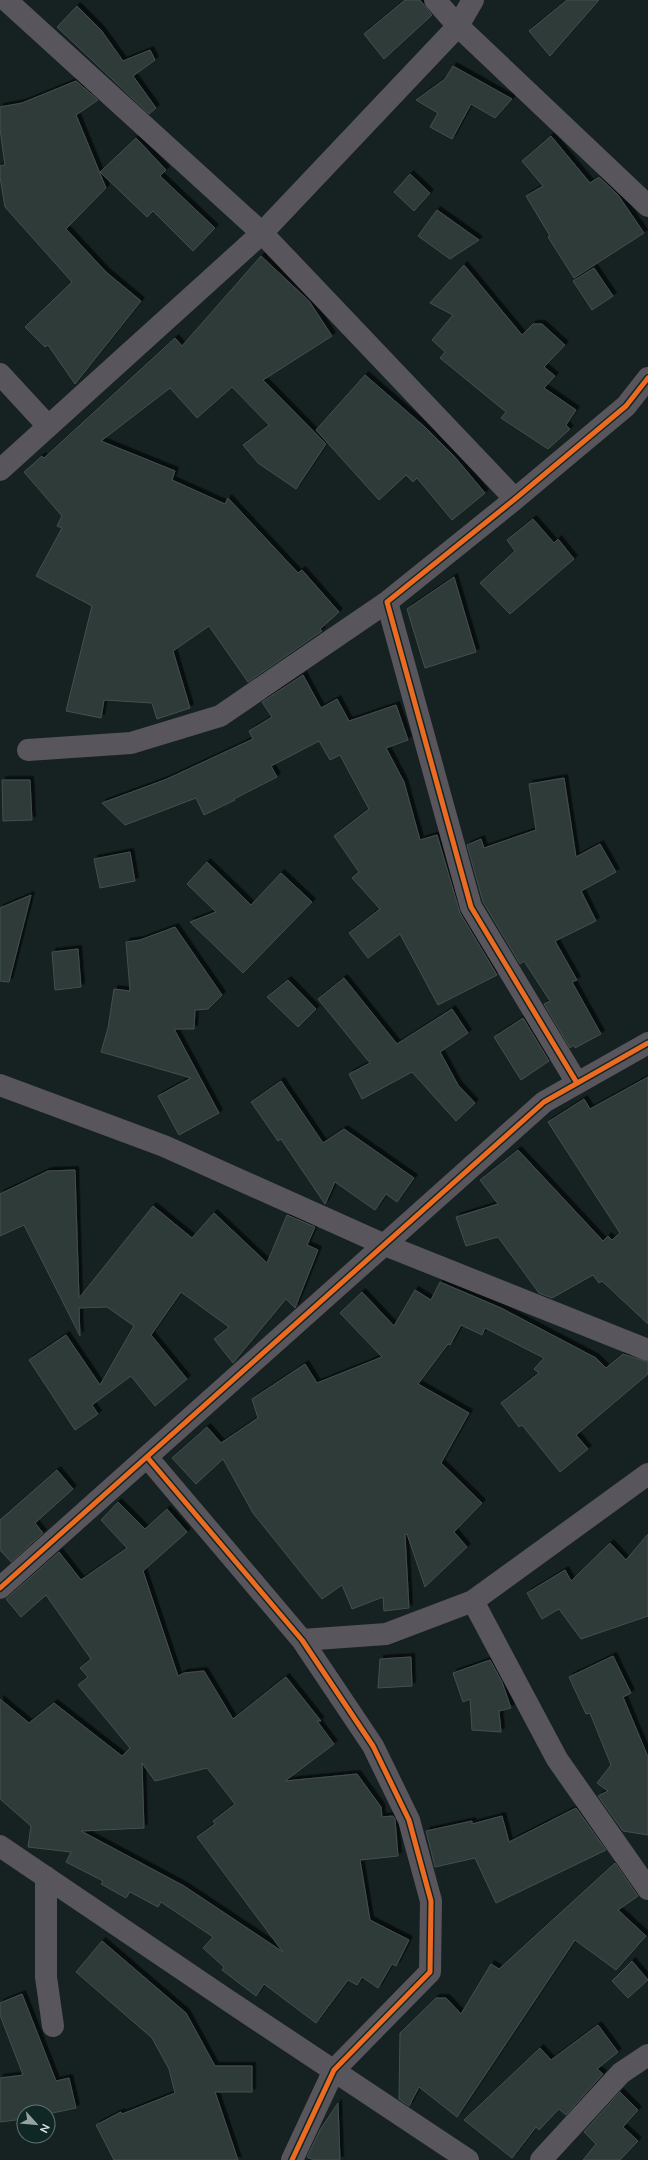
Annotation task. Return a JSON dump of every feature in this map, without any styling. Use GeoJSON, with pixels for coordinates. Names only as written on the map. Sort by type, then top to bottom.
{"type":"FeatureCollection","features":[{"type":"Feature","properties":{"kind":"street"},"geometry":{"type":"LineString","coordinates":[[6,0],[262,233],[514,499]]}},
{"type":"Feature","properties":{"kind":"street"},"geometry":{"type":"LineString","coordinates":[[435,0],[458,26],[648,206]]}},
{"type":"Feature","properties":{"kind":"street"},"geometry":{"type":"LineString","coordinates":[[0,470],[262,233],[458,26],[473,0]]}},
{"type":"Feature","properties":{"kind":"street"},"geometry":{"type":"LineString","coordinates":[[0,374],[48,426]]}},
{"type":"Feature","properties":{"kind":"street"},"geometry":{"type":"LineString","coordinates":[[28,750],[131,743],[220,716],[387,602],[514,499],[645,389]]}},
{"type":"Feature","properties":{"kind":"street"},"geometry":{"type":"LineString","coordinates":[[387,602],[472,907],[577,1083]]}},
{"type":"Feature","properties":{"kind":"street"},"geometry":{"type":"LineString","coordinates":[[0,1588],[544,1102],[648,1043]]}},
{"type":"Feature","properties":{"kind":"street"},"geometry":{"type":"LineString","coordinates":[[0,1085],[164,1146],[385,1245],[648,1350]]}},
{"type":"Feature","properties":{"kind":"street"},"geometry":{"type":"LineString","coordinates":[[147,1457],[302,1640],[373,1746],[409,1820],[431,1901],[430,1972],[334,2070],[292,2160]]}},
{"type":"Feature","properties":{"kind":"street"},"geometry":{"type":"LineString","coordinates":[[302,1640],[386,1634],[473,1601],[648,1474]]}},
{"type":"Feature","properties":{"kind":"street"},"geometry":{"type":"LineString","coordinates":[[473,1601],[557,1759],[648,1889]]}},
{"type":"Feature","properties":{"kind":"street"},"geometry":{"type":"LineString","coordinates":[[0,1846],[468,2160]]}},
{"type":"Feature","properties":{"kind":"street"},"geometry":{"type":"LineString","coordinates":[[46,1877],[46,1977],[53,2026]]}},
{"type":"Feature","properties":{"kind":"street"},"geometry":{"type":"LineString","coordinates":[[541,2160],[621,2073],[648,2055]]}},
{"type":"Feature","properties":{"kind":"building"},"geometry":{"type":"Polygon","coordinates":[[[405,0],[420,0],[432,15],[384,59],[364,34],[405,0]]]}},
{"type":"Feature","properties":{"kind":"building"},"geometry":{"type":"Polygon","coordinates":[[[567,0],[599,0],[550,56],[529,31],[567,0]]]}},
{"type":"Feature","properties":{"kind":"building"},"geometry":{"type":"Polygon","coordinates":[[[77,6],[101,30],[123,61],[150,50],[155,60],[133,76],[156,108],[149,114],[57,27],[77,6]]]}},
{"type":"Feature","properties":{"kind":"building"},"geometry":{"type":"Polygon","coordinates":[[[453,66],[512,99],[495,118],[471,104],[452,139],[430,127],[438,113],[416,100],[445,79],[453,66]]]}},
{"type":"Feature","properties":{"kind":"building"},"geometry":{"type":"Polygon","coordinates":[[[76,81],[98,100],[76,115],[106,188],[66,229],[106,272],[141,301],[75,384],[48,345],[45,347],[25,327],[72,282],[5,207],[0,177],[0,166],[5,165],[0,129],[0,107],[22,103],[76,81]]]}},
{"type":"Feature","properties":{"kind":"building"},"geometry":{"type":"Polygon","coordinates":[[[551,136],[590,183],[599,177],[618,195],[644,233],[574,278],[548,237],[550,236],[526,196],[543,186],[522,161],[551,136]]]}},
{"type":"Feature","properties":{"kind":"building"},"geometry":{"type":"Polygon","coordinates":[[[136,138],[166,170],[160,176],[215,228],[193,251],[153,211],[147,217],[100,172],[136,138]]]}},
{"type":"Feature","properties":{"kind":"building"},"geometry":{"type":"Polygon","coordinates":[[[410,174],[430,193],[414,211],[394,192],[410,174]]]}},
{"type":"Feature","properties":{"kind":"building"},"geometry":{"type":"Polygon","coordinates":[[[437,210],[479,240],[450,259],[418,236],[437,210]]]}},
{"type":"Feature","properties":{"kind":"building"},"geometry":{"type":"Polygon","coordinates":[[[261,256],[309,301],[332,336],[263,380],[326,444],[296,489],[258,463],[243,445],[269,425],[232,387],[197,418],[170,388],[101,441],[175,471],[172,480],[225,504],[228,498],[298,573],[302,570],[339,612],[320,629],[322,631],[248,682],[209,626],[173,651],[190,708],[157,719],[152,703],[104,700],[101,718],[66,711],[92,606],[36,576],[62,528],[57,526],[62,516],[24,472],[42,456],[44,458],[175,338],[182,346],[261,256]]]}},
{"type":"Feature","properties":{"kind":"building"},"geometry":{"type":"Polygon","coordinates":[[[464,265],[522,335],[533,324],[542,324],[565,345],[544,367],[555,376],[544,388],[576,410],[566,425],[570,429],[548,449],[501,418],[506,412],[440,358],[445,352],[432,340],[453,315],[430,303],[464,265]]]}},
{"type":"Feature","properties":{"kind":"building"},"geometry":{"type":"Polygon","coordinates":[[[594,268],[613,296],[592,310],[573,281],[594,268]]]}},
{"type":"Feature","properties":{"kind":"building"},"geometry":{"type":"Polygon","coordinates":[[[365,375],[426,428],[454,456],[485,493],[452,520],[417,478],[413,482],[406,475],[379,500],[316,430],[365,375]]]}},
{"type":"Feature","properties":{"kind":"building"},"geometry":{"type":"Polygon","coordinates":[[[533,519],[554,543],[558,539],[574,559],[510,614],[480,583],[515,551],[507,540],[533,519]]]}},
{"type":"Feature","properties":{"kind":"building"},"geometry":{"type":"Polygon","coordinates":[[[454,577],[476,652],[425,668],[407,609],[454,577]]]}},
{"type":"Feature","properties":{"kind":"building"},"geometry":{"type":"Polygon","coordinates":[[[303,675],[321,708],[337,699],[349,721],[396,705],[408,740],[386,748],[404,782],[420,840],[437,835],[460,913],[497,975],[438,1005],[400,934],[368,958],[349,933],[380,909],[352,878],[359,872],[334,836],[369,809],[340,755],[330,760],[319,741],[271,766],[277,777],[204,815],[196,798],[125,825],[102,803],[167,779],[253,739],[249,731],[272,717],[262,702],[303,675]]]}},
{"type":"Feature","properties":{"kind":"building"},"geometry":{"type":"Polygon","coordinates":[[[564,778],[576,857],[600,844],[616,872],[581,891],[596,921],[555,941],[577,980],[572,982],[601,1034],[575,1048],[574,1045],[570,1048],[544,1004],[550,1001],[524,961],[520,964],[483,902],[467,845],[481,839],[484,848],[536,830],[529,784],[564,778]]]}},
{"type":"Feature","properties":{"kind":"building"},"geometry":{"type":"Polygon","coordinates":[[[2,780],[30,780],[32,820],[3,821],[2,780]]]}},
{"type":"Feature","properties":{"kind":"building"},"geometry":{"type":"Polygon","coordinates":[[[130,852],[135,881],[100,888],[94,859],[130,852]]]}},
{"type":"Feature","properties":{"kind":"building"},"geometry":{"type":"Polygon","coordinates":[[[207,862],[251,905],[281,873],[312,902],[243,973],[190,922],[216,912],[187,884],[207,862]]]}},
{"type":"Feature","properties":{"kind":"building"},"geometry":{"type":"Polygon","coordinates":[[[31,895],[9,982],[0,981],[0,908],[31,895]]]}},
{"type":"Feature","properties":{"kind":"building"},"geometry":{"type":"Polygon","coordinates":[[[175,927],[222,995],[208,1009],[195,1010],[194,1029],[174,1029],[219,1113],[179,1135],[158,1096],[191,1078],[101,1052],[108,1028],[114,989],[130,991],[126,942],[140,940],[175,927]]]}},
{"type":"Feature","properties":{"kind":"building"},"geometry":{"type":"Polygon","coordinates":[[[78,949],[81,987],[55,990],[52,952],[78,949]]]}},
{"type":"Feature","properties":{"kind":"building"},"geometry":{"type":"Polygon","coordinates":[[[344,978],[397,1044],[452,1009],[468,1033],[440,1052],[458,1085],[475,1103],[456,1121],[412,1072],[362,1099],[349,1074],[370,1063],[318,999],[344,978]]]}},
{"type":"Feature","properties":{"kind":"building"},"geometry":{"type":"Polygon","coordinates":[[[288,980],[316,1009],[298,1027],[267,997],[288,980]]]}},
{"type":"Feature","properties":{"kind":"building"},"geometry":{"type":"Polygon","coordinates":[[[523,1018],[549,1061],[521,1080],[494,1037],[523,1018]]]}},
{"type":"Feature","properties":{"kind":"building"},"geometry":{"type":"Polygon","coordinates":[[[648,1077],[648,1324],[602,1281],[599,1283],[593,1275],[552,1298],[539,1293],[498,1237],[466,1246],[456,1217],[498,1204],[480,1180],[518,1150],[603,1241],[608,1236],[612,1240],[620,1233],[548,1122],[584,1099],[590,1109],[648,1077]]]}},
{"type":"Feature","properties":{"kind":"building"},"geometry":{"type":"Polygon","coordinates":[[[281,1081],[323,1143],[344,1129],[414,1178],[397,1202],[386,1194],[375,1210],[335,1182],[325,1204],[281,1139],[278,1141],[251,1102],[281,1081]]]}},
{"type":"Feature","properties":{"kind":"building"},"geometry":{"type":"Polygon","coordinates":[[[75,1170],[79,1298],[153,1206],[192,1238],[214,1213],[267,1263],[287,1215],[315,1227],[307,1245],[318,1250],[295,1308],[286,1299],[233,1363],[214,1339],[229,1327],[181,1292],[151,1335],[187,1379],[155,1406],[131,1376],[92,1405],[98,1414],[75,1430],[29,1360],[66,1335],[100,1385],[134,1326],[107,1307],[79,1308],[80,1336],[24,1225],[0,1236],[0,1194],[48,1171],[75,1170]]]}},
{"type":"Feature","properties":{"kind":"building"},"geometry":{"type":"Polygon","coordinates":[[[440,1282],[501,1308],[596,1358],[606,1368],[623,1354],[648,1362],[648,1374],[576,1435],[588,1449],[560,1472],[522,1425],[519,1427],[501,1403],[539,1373],[534,1369],[544,1358],[485,1328],[482,1335],[461,1325],[450,1345],[448,1344],[418,1384],[469,1413],[441,1463],[482,1503],[454,1532],[467,1547],[425,1587],[407,1534],[405,1535],[409,1608],[384,1611],[383,1597],[352,1609],[342,1585],[322,1599],[253,1513],[223,1459],[196,1484],[172,1458],[207,1427],[221,1443],[258,1418],[252,1399],[305,1364],[317,1383],[382,1357],[340,1313],[362,1292],[394,1326],[415,1290],[431,1300],[440,1282]]]}},
{"type":"Feature","properties":{"kind":"building"},"geometry":{"type":"Polygon","coordinates":[[[57,1470],[73,1489],[35,1523],[43,1533],[11,1562],[0,1550],[0,1520],[57,1470]]]}},
{"type":"Feature","properties":{"kind":"building"},"geometry":{"type":"Polygon","coordinates":[[[118,1502],[145,1529],[167,1509],[187,1532],[143,1571],[178,1676],[184,1673],[204,1671],[233,1719],[286,1677],[321,1721],[317,1721],[334,1744],[285,1781],[357,1774],[381,1807],[382,1817],[393,1816],[395,1819],[398,1856],[360,1860],[370,1920],[409,1940],[396,1966],[392,1964],[378,1988],[362,1977],[357,1985],[348,1980],[316,2023],[264,1984],[256,1996],[222,1970],[224,1967],[203,1948],[213,1937],[161,1902],[158,1907],[130,1892],[126,1898],[101,1884],[103,1881],[66,1862],[71,1852],[28,1847],[31,1826],[0,1799],[0,1699],[29,1723],[54,1703],[122,1756],[130,1748],[78,1685],[88,1677],[80,1668],[91,1659],[46,1595],[21,1617],[6,1599],[59,1552],[81,1580],[127,1548],[101,1520],[118,1502]],[[142,1763],[144,1828],[81,1831],[184,1886],[283,1952],[197,1837],[215,1824],[213,1821],[235,1804],[207,1768],[155,1781],[142,1763]]]}},
{"type":"Feature","properties":{"kind":"building"},"geometry":{"type":"Polygon","coordinates":[[[648,1534],[648,1616],[581,1639],[559,1609],[542,1619],[527,1593],[565,1570],[571,1581],[610,1543],[626,1560],[648,1534]]]}},
{"type":"Feature","properties":{"kind":"building"},"geometry":{"type":"Polygon","coordinates":[[[613,1656],[631,1693],[623,1697],[648,1757],[648,1835],[623,1831],[598,1796],[608,1791],[597,1783],[611,1765],[590,1713],[586,1714],[569,1677],[613,1656]]]}},
{"type":"Feature","properties":{"kind":"building"},"geometry":{"type":"Polygon","coordinates":[[[411,1657],[412,1686],[378,1688],[380,1659],[411,1657]]]}},
{"type":"Feature","properties":{"kind":"building"},"geometry":{"type":"Polygon","coordinates":[[[490,1660],[502,1682],[511,1708],[499,1711],[501,1732],[472,1730],[470,1699],[463,1702],[453,1673],[490,1660]]]}},
{"type":"Feature","properties":{"kind":"building"},"geometry":{"type":"Polygon","coordinates":[[[576,1808],[606,1850],[496,1903],[475,1858],[435,1867],[426,1831],[472,1821],[472,1824],[502,1816],[509,1842],[576,1808]]]}},
{"type":"Feature","properties":{"kind":"building"},"geometry":{"type":"Polygon","coordinates":[[[615,1863],[638,1896],[618,1910],[646,1936],[616,1970],[575,1940],[457,2117],[419,2087],[409,2106],[399,2099],[400,2033],[436,1998],[446,1998],[461,2014],[491,1964],[499,1969],[615,1863]]]}},
{"type":"Feature","properties":{"kind":"building"},"geometry":{"type":"Polygon","coordinates":[[[102,1941],[186,2013],[215,2066],[252,2066],[252,2092],[215,2092],[238,2160],[114,2160],[96,2125],[121,2112],[122,2114],[175,2093],[169,2069],[152,2038],[76,1972],[102,1941]]]}},
{"type":"Feature","properties":{"kind":"building"},"geometry":{"type":"Polygon","coordinates":[[[632,1961],[648,1980],[628,1998],[612,1981],[632,1961]]]}},
{"type":"Feature","properties":{"kind":"building"},"geometry":{"type":"Polygon","coordinates":[[[22,1994],[56,2081],[69,2078],[76,2108],[56,2112],[56,2104],[16,2104],[16,2120],[0,2122],[0,2078],[23,2075],[0,2015],[0,2003],[22,1994]]]}},
{"type":"Feature","properties":{"kind":"building"},"geometry":{"type":"Polygon","coordinates":[[[598,2025],[618,2052],[597,2069],[603,2074],[566,2115],[559,2109],[539,2130],[536,2127],[512,2158],[464,2120],[540,2048],[551,2060],[598,2025]]]}},
{"type":"Feature","properties":{"kind":"building"},"geometry":{"type":"Polygon","coordinates":[[[620,2092],[638,2110],[623,2127],[638,2141],[620,2160],[583,2160],[596,2144],[584,2132],[620,2092]]]}},
{"type":"Feature","properties":{"kind":"building"},"geometry":{"type":"Polygon","coordinates":[[[338,2103],[340,2160],[314,2160],[307,2157],[320,2130],[338,2103]]]}},
{"type":"Feature","properties":{"kind":"cycle path"},"geometry":{"type":"LineString","coordinates":[[577,1083],[471,907],[387,602],[515,499],[626,406],[648,378]]}},
{"type":"Feature","properties":{"kind":"cycle path"},"geometry":{"type":"LineString","coordinates":[[0,1588],[544,1102],[648,1043]]}},
{"type":"Feature","properties":{"kind":"cycle path"},"geometry":{"type":"LineString","coordinates":[[147,1457],[302,1640],[373,1746],[409,1820],[431,1901],[430,1972],[334,2070],[292,2160]]}}]}
